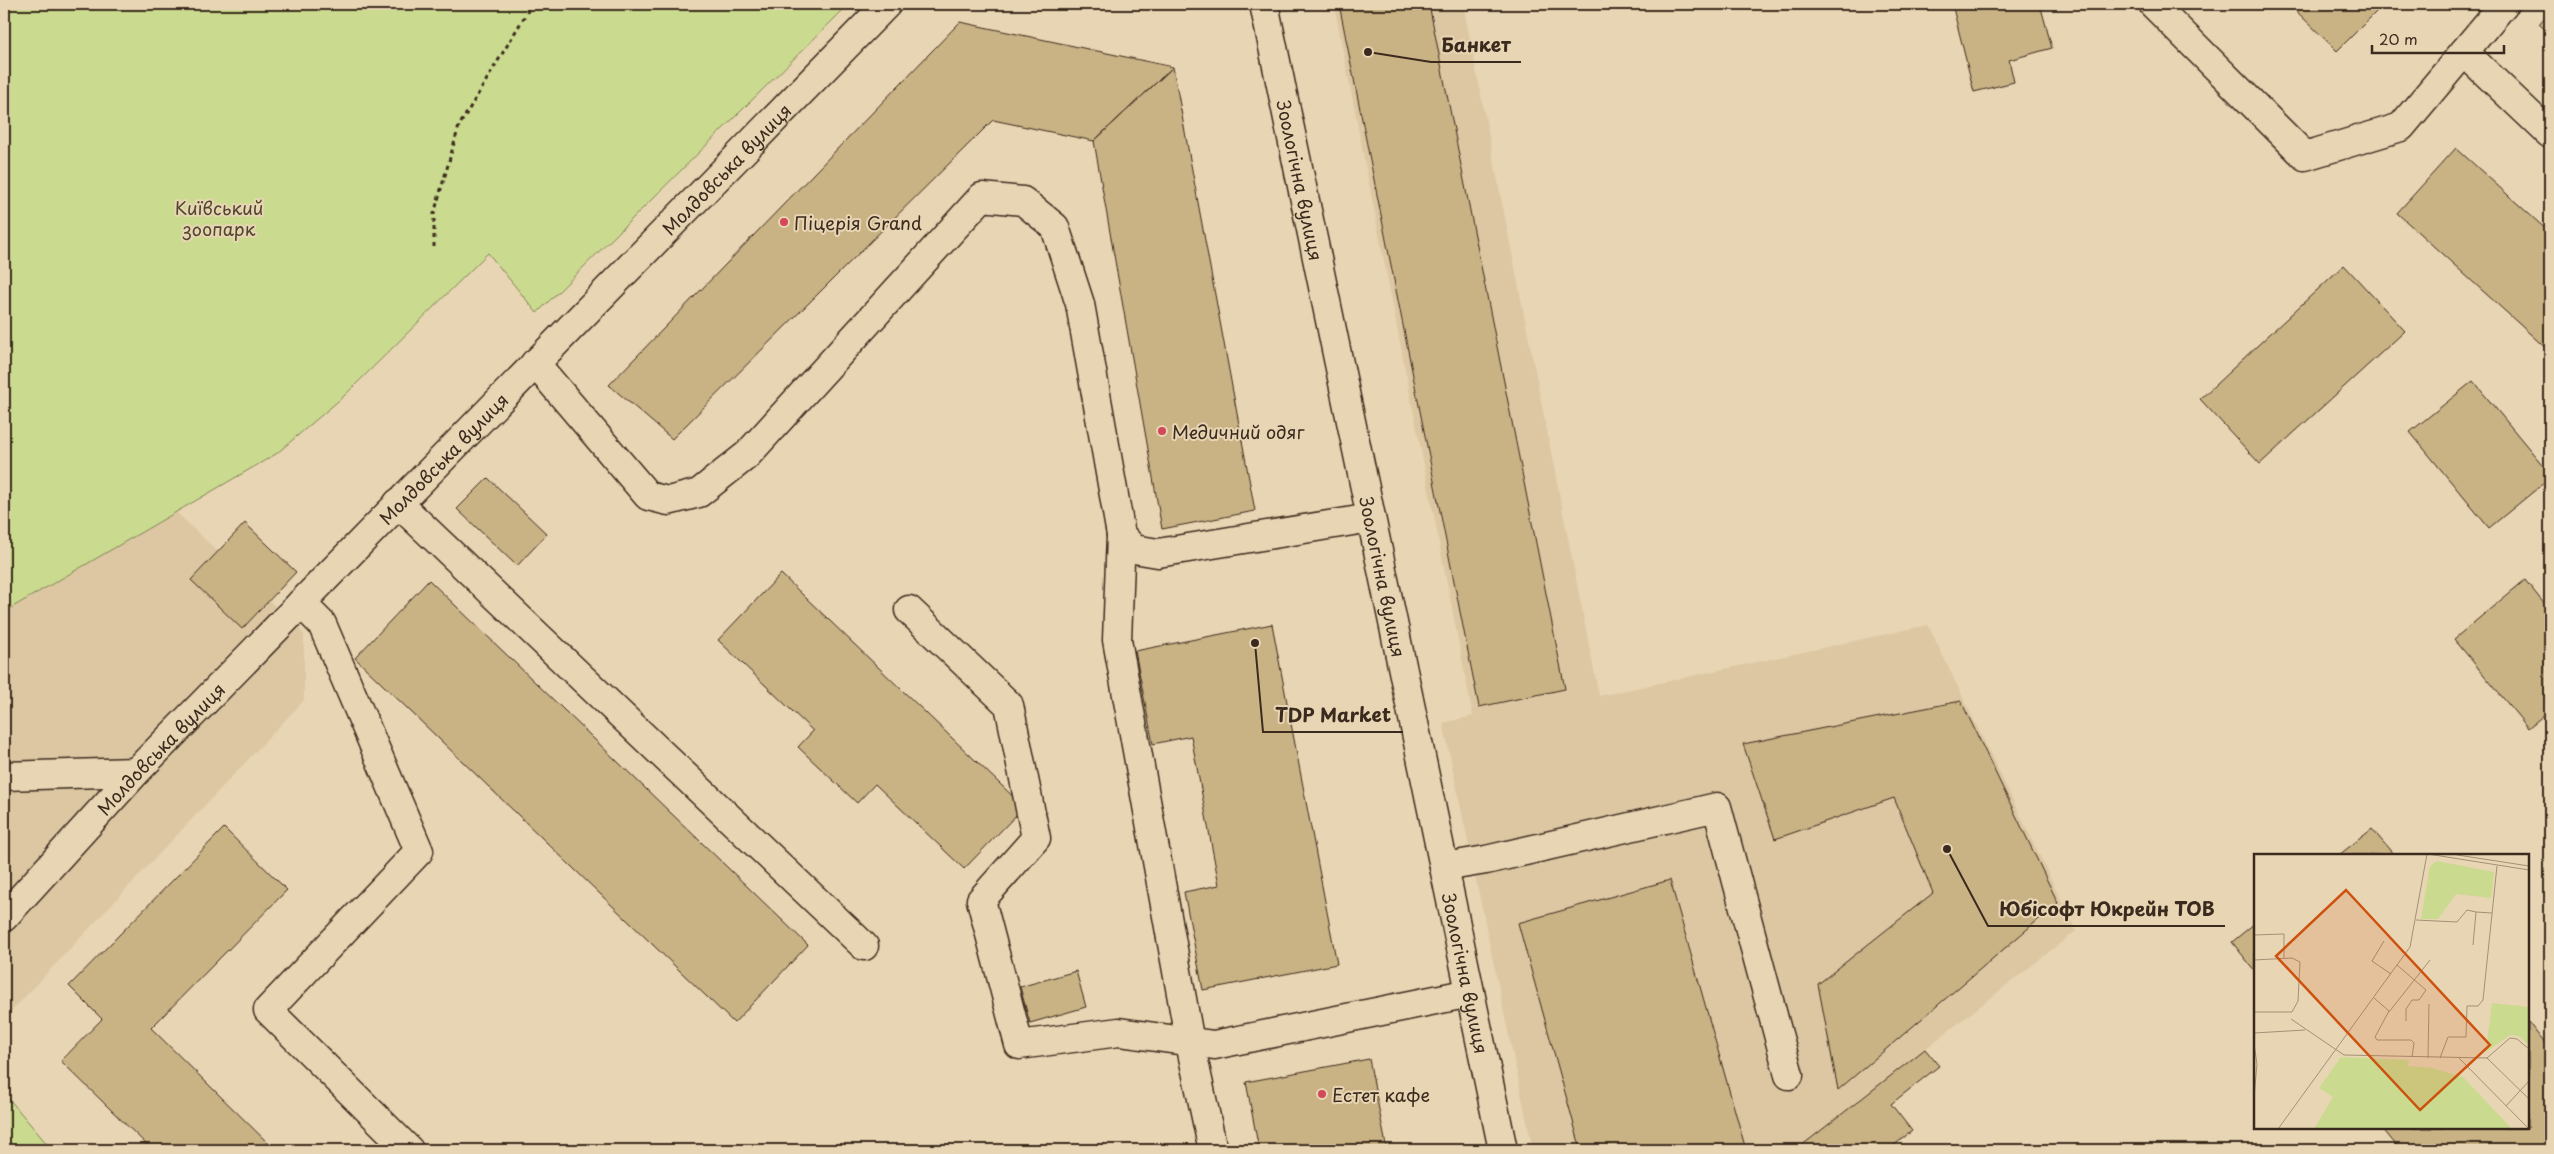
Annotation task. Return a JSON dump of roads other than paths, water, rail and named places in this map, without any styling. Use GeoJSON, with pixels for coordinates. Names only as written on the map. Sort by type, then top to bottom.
{"type":"FeatureCollection","features":[{"type":"Feature","properties":{"kind":"street","name":"Молдовська вулиця"},"geometry":{"type":"LineString","coordinates":[[4,917],[136,772],[887,4]]}},
{"type":"Feature","properties":{"kind":"street","name":"Зоологічна вулиця"},"geometry":{"type":"LineString","coordinates":[[1264,4],[1503,1150]]}},
{"type":"Feature","properties":{"kind":"street"},"geometry":{"type":"LineString","coordinates":[[2153,4],[2305,156],[2401,127],[2504,4]]}},
{"type":"Feature","properties":{"kind":"street"},"geometry":{"type":"LineString","coordinates":[[2464,52],[2550,134]]}},
{"type":"Feature","properties":{"kind":"street"},"geometry":{"type":"LineString","coordinates":[[535,363],[648,496],[668,501],[699,493],[747,455],[982,197],[1023,200],[1055,227],[1080,304],[1121,535],[1117,640],[1190,1043],[1213,1150]]}},
{"type":"Feature","properties":{"kind":"street"},"geometry":{"type":"LineString","coordinates":[[398,503],[864,946]]}},
{"type":"Feature","properties":{"kind":"street"},"geometry":{"type":"LineString","coordinates":[[1121,535],[1134,549],[1158,552],[1371,518]]}},
{"type":"Feature","properties":{"kind":"street"},"geometry":{"type":"LineString","coordinates":[[302,603],[322,624],[419,851],[268,1010],[409,1150]]}},
{"type":"Feature","properties":{"kind":"street"},"geometry":{"type":"LineString","coordinates":[[909,610],[1009,705],[1036,838],[981,900],[1019,1045],[1119,1032],[1214,1045],[1470,993]]}},
{"type":"Feature","properties":{"kind":"street"},"geometry":{"type":"LineString","coordinates":[[4,776],[136,772]]}},
{"type":"Feature","properties":{"kind":"street"},"geometry":{"type":"LineString","coordinates":[[1444,867],[1486,860],[1718,806],[1789,1075]]}},
{"type":"Feature","properties":{"kind":"place","name":"Банкет"},"geometry":{"type":"Point","coordinates":[1368,52]}},
{"type":"Feature","properties":{"kind":"place","name":"Піцерія Grand"},"geometry":{"type":"Point","coordinates":[784,222]}},
{"type":"Feature","properties":{"kind":"place","name":"Медичний одяг"},"geometry":{"type":"Point","coordinates":[1162,431]}},
{"type":"Feature","properties":{"kind":"place","name":"TDP Market"},"geometry":{"type":"Point","coordinates":[1255,643]}},
{"type":"Feature","properties":{"kind":"place","name":"Юбісофт Юкрейн ТОВ"},"geometry":{"type":"Point","coordinates":[1947,849]}},
{"type":"Feature","properties":{"kind":"place","name":"Естет кафе"},"geometry":{"type":"Point","coordinates":[1322,1094]}},
{"type":"Feature","properties":{"kind":"park label","name":"Київський зоопарк"},"geometry":{"type":"Point","coordinates":[219,217]}}]}
